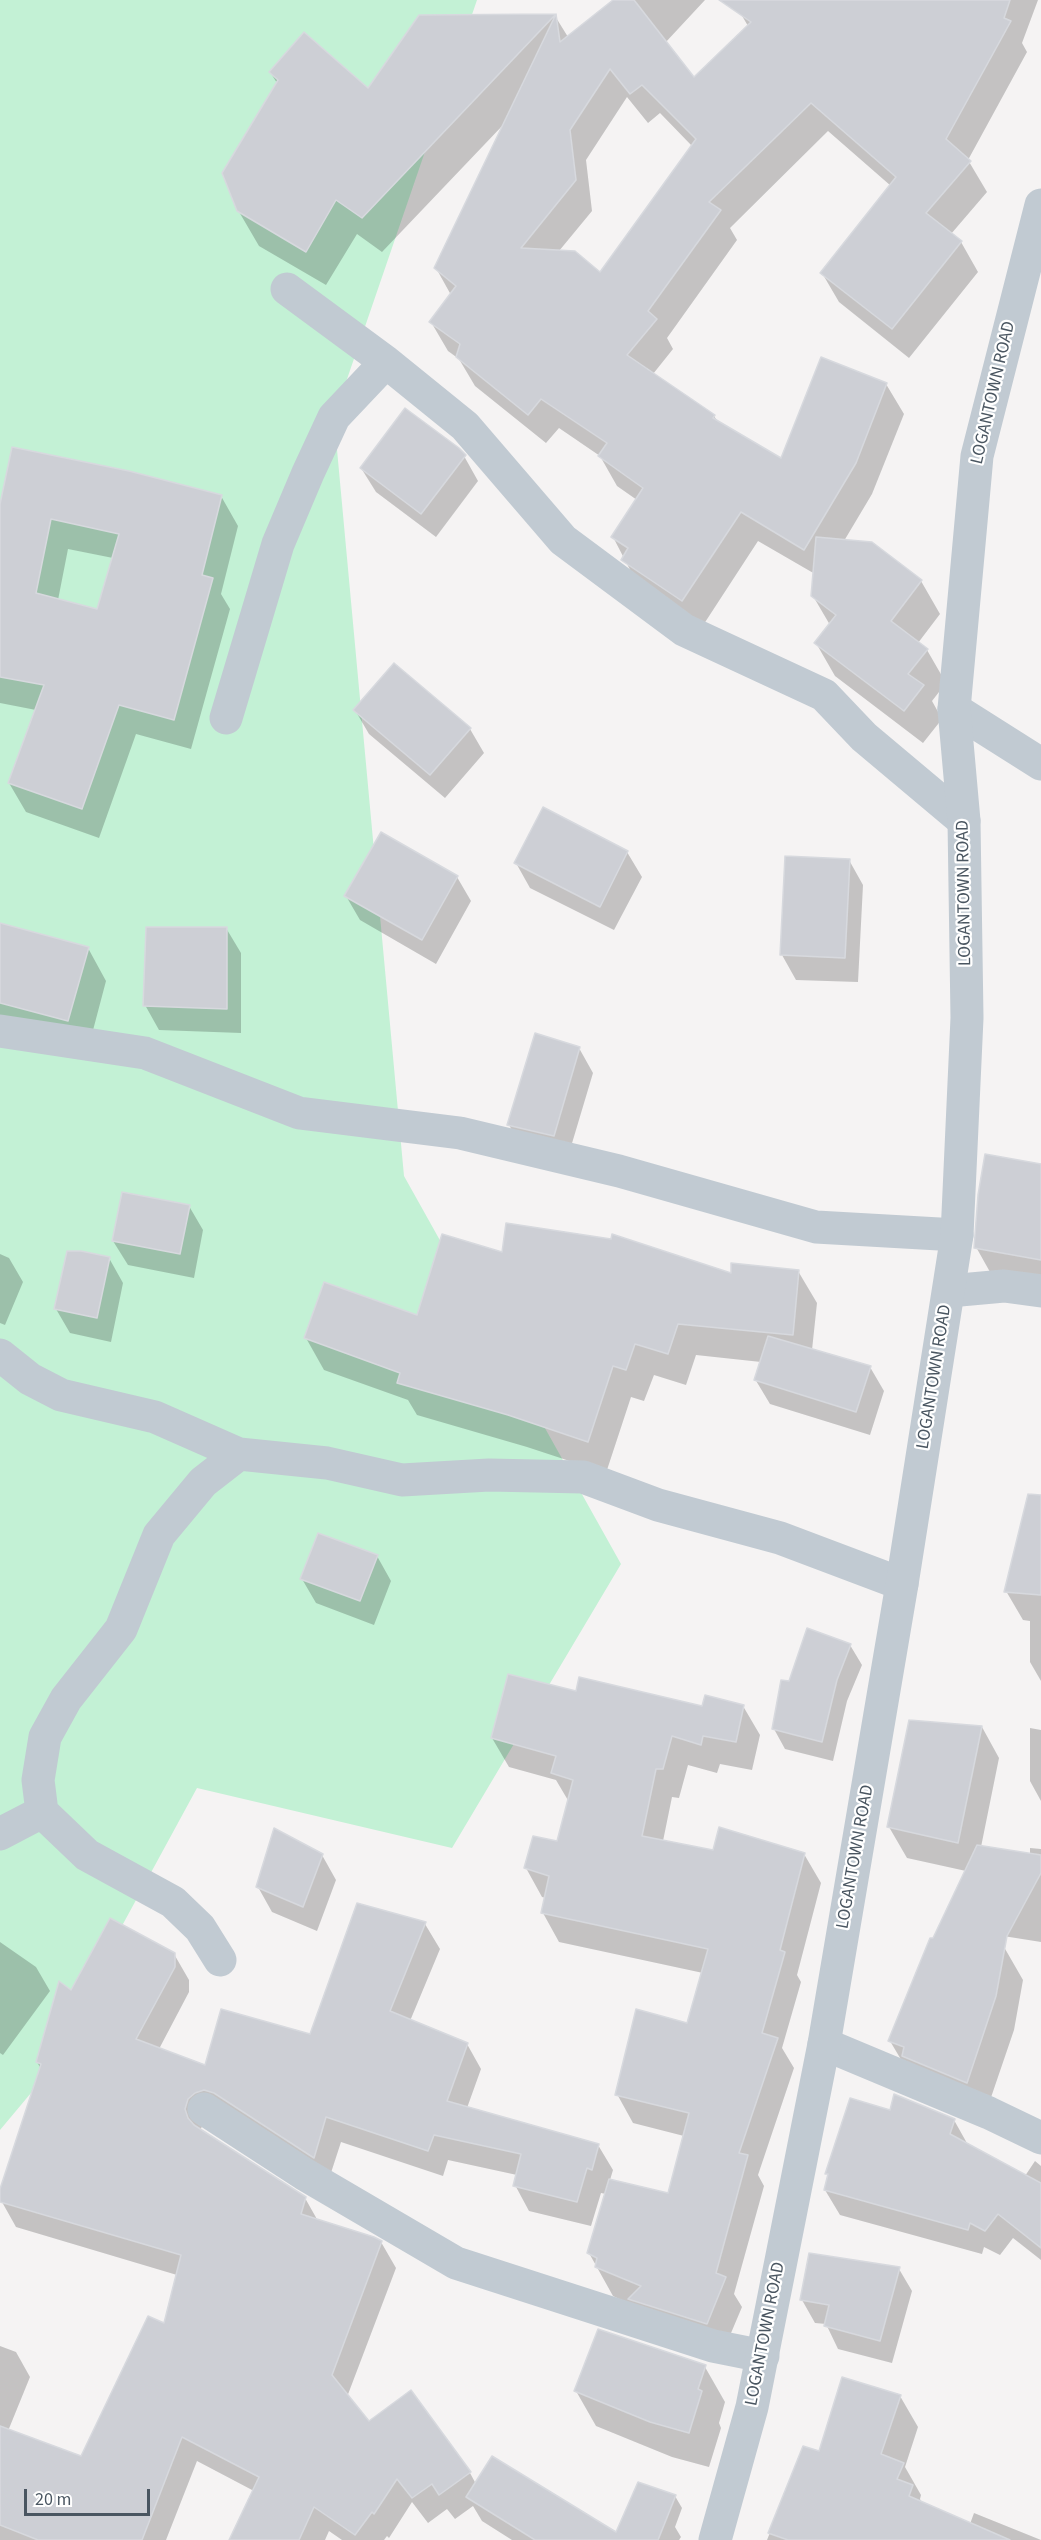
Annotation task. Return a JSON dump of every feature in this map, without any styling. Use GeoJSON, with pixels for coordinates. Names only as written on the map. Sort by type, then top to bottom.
{"type":"FeatureCollection","features":[{"type":"Feature","properties":{"kind":"street","name":"LOGANTOWN ROAD"},"geometry":{"type":"LineString","coordinates":[[715,2540],[752,2407],[824,2044],[902,1584],[957,1235],[967,1018],[964,821],[954,709],[977,456],[1041,205]]}},
{"type":"Feature","properties":{"kind":"street"},"geometry":{"type":"LineString","coordinates":[[287,289],[386,362],[465,426],[563,540],[684,630],[824,695],[864,737],[964,821]]}},
{"type":"Feature","properties":{"kind":"street"},"geometry":{"type":"LineString","coordinates":[[226,718],[278,544],[308,473],[334,417],[386,362]]}},
{"type":"Feature","properties":{"kind":"street"},"geometry":{"type":"LineString","coordinates":[[954,709],[1041,764]]}},
{"type":"Feature","properties":{"kind":"street"},"geometry":{"type":"LineString","coordinates":[[0,1031],[145,1053],[299,1113],[460,1132],[619,1171],[816,1227],[957,1235]]}},
{"type":"Feature","properties":{"kind":"street"},"geometry":{"type":"LineString","coordinates":[[949,1291],[1004,1286],[1041,1291]]}},
{"type":"Feature","properties":{"kind":"street"},"geometry":{"type":"LineString","coordinates":[[0,1355],[30,1379],[61,1395],[155,1417],[238,1454],[327,1463],[402,1480],[489,1475],[583,1477],[658,1505],[780,1538],[902,1584]]}},
{"type":"Feature","properties":{"kind":"street"},"geometry":{"type":"LineString","coordinates":[[220,1960],[200,1928],[173,1902],[87,1855],[42,1812],[38,1780],[45,1737],[66,1699],[121,1629],[159,1535],[203,1482],[238,1454]]}},
{"type":"Feature","properties":{"kind":"street"},"geometry":{"type":"LineString","coordinates":[[0,1834],[42,1812]]}},
{"type":"Feature","properties":{"kind":"street"},"geometry":{"type":"LineString","coordinates":[[824,2044],[1041,2138]]}},
{"type":"Feature","properties":{"kind":"street"},"geometry":{"type":"LineString","coordinates":[[204,2109],[304,2174],[456,2263],[713,2346],[763,2356]]}},
{"type":"Feature","properties":{"kind":"green space"},"geometry":{"type":"Polygon","coordinates":[[[0,0],[477,0],[334,417],[404,1176],[621,1564],[452,1848],[197,1788],[31,2093],[0,2130],[0,0]]]}},
{"type":"Feature","properties":{"kind":"building"},"geometry":{"type":"Polygon","coordinates":[[[613,0],[634,0],[694,77],[751,22],[719,0],[1010,0],[1004,18],[1011,21],[946,139],[971,161],[926,213],[962,241],[892,329],[820,273],[896,177],[811,103],[709,202],[721,210],[648,311],[657,319],[627,355],[715,415],[713,418],[781,458],[821,357],[887,383],[856,463],[804,550],[741,512],[682,601],[621,560],[628,548],[611,537],[643,488],[598,456],[607,443],[541,399],[528,415],[456,357],[460,344],[429,322],[456,286],[434,268],[556,14],[560,42],[613,0]],[[610,69],[570,130],[576,180],[521,248],[575,251],[600,272],[696,139],[642,85],[630,94],[610,69]]]}},
{"type":"Feature","properties":{"kind":"building"},"geometry":{"type":"Polygon","coordinates":[[[556,14],[362,218],[336,200],[306,252],[237,211],[222,173],[278,80],[269,72],[304,32],[368,88],[419,15],[556,14]]]}},
{"type":"Feature","properties":{"kind":"building"},"geometry":{"type":"Polygon","coordinates":[[[405,408],[466,455],[421,514],[360,468],[405,408]]]}},
{"type":"Feature","properties":{"kind":"building"},"geometry":{"type":"Polygon","coordinates":[[[12,447],[129,471],[222,495],[202,575],[213,578],[174,720],[119,705],[82,809],[8,783],[44,685],[0,677],[0,504],[12,447]],[[51,519],[36,593],[97,609],[119,534],[51,519]]]}},
{"type":"Feature","properties":{"kind":"building"},"geometry":{"type":"Polygon","coordinates":[[[816,537],[872,542],[922,580],[891,621],[928,649],[908,674],[924,685],[904,711],[814,643],[836,615],[811,596],[816,537]]]}},
{"type":"Feature","properties":{"kind":"building"},"geometry":{"type":"Polygon","coordinates":[[[394,663],[471,728],[430,775],[353,710],[394,663]]]}},
{"type":"Feature","properties":{"kind":"building"},"geometry":{"type":"Polygon","coordinates":[[[543,807],[628,851],[600,907],[514,863],[543,807]]]}},
{"type":"Feature","properties":{"kind":"building"},"geometry":{"type":"Polygon","coordinates":[[[381,832],[458,876],[422,940],[344,896],[381,832]]]}},
{"type":"Feature","properties":{"kind":"building"},"geometry":{"type":"Polygon","coordinates":[[[785,856],[850,859],[845,958],[780,955],[785,856]]]}},
{"type":"Feature","properties":{"kind":"building"},"geometry":{"type":"Polygon","coordinates":[[[0,923],[89,947],[68,1021],[0,1003],[0,923]]]}},
{"type":"Feature","properties":{"kind":"building"},"geometry":{"type":"Polygon","coordinates":[[[146,927],[227,927],[227,1009],[143,1006],[146,927]]]}},
{"type":"Feature","properties":{"kind":"building"},"geometry":{"type":"Polygon","coordinates":[[[535,1033],[580,1047],[554,1136],[507,1125],[535,1033]]]}},
{"type":"Feature","properties":{"kind":"building"},"geometry":{"type":"Polygon","coordinates":[[[985,1154],[1041,1164],[1041,1260],[974,1248],[978,1195],[985,1154]]]}},
{"type":"Feature","properties":{"kind":"building"},"geometry":{"type":"Polygon","coordinates":[[[122,1192],[190,1205],[180,1254],[112,1241],[122,1192]]]}},
{"type":"Feature","properties":{"kind":"building"},"geometry":{"type":"Polygon","coordinates":[[[506,1223],[611,1239],[612,1234],[731,1273],[731,1263],[799,1270],[793,1335],[678,1324],[668,1354],[635,1344],[626,1370],[613,1366],[588,1442],[508,1415],[397,1383],[400,1373],[304,1338],[324,1282],[417,1315],[442,1234],[502,1252],[506,1223]]]}},
{"type":"Feature","properties":{"kind":"building"},"geometry":{"type":"Polygon","coordinates":[[[67,1251],[81,1251],[110,1257],[97,1318],[54,1309],[67,1251]]]}},
{"type":"Feature","properties":{"kind":"building"},"geometry":{"type":"Polygon","coordinates":[[[768,1336],[871,1366],[856,1412],[754,1380],[768,1336]]]}},
{"type":"Feature","properties":{"kind":"building"},"geometry":{"type":"Polygon","coordinates":[[[1028,1494],[1041,1495],[1041,1595],[1004,1592],[1028,1494]]]}},
{"type":"Feature","properties":{"kind":"building"},"geometry":{"type":"Polygon","coordinates":[[[318,1533],[378,1555],[360,1601],[300,1579],[318,1533]]]}},
{"type":"Feature","properties":{"kind":"building"},"geometry":{"type":"Polygon","coordinates":[[[807,1628],[851,1644],[837,1680],[822,1742],[772,1729],[781,1680],[789,1681],[807,1628]]]}},
{"type":"Feature","properties":{"kind":"building"},"geometry":{"type":"Polygon","coordinates":[[[508,1674],[576,1691],[579,1677],[702,1706],[705,1695],[744,1705],[736,1742],[703,1736],[701,1745],[672,1736],[663,1769],[656,1769],[642,1836],[713,1850],[719,1827],[805,1853],[780,1950],[785,1952],[762,2033],[778,2038],[739,2153],[748,2155],[716,2273],[726,2277],[707,2324],[628,2299],[641,2286],[595,2267],[597,2258],[587,2253],[609,2179],[668,2193],[689,2113],[615,2095],[636,2009],[687,2023],[708,1949],[541,1913],[549,1876],[524,1868],[533,1836],[557,1841],[573,1780],[551,1773],[556,1756],[491,1738],[508,1674]]]}},
{"type":"Feature","properties":{"kind":"building"},"geometry":{"type":"Polygon","coordinates":[[[909,1720],[982,1726],[958,1843],[887,1827],[909,1720]]]}},
{"type":"Feature","properties":{"kind":"building"},"geometry":{"type":"Polygon","coordinates":[[[274,1828],[323,1854],[303,1907],[256,1887],[274,1828]]]}},
{"type":"Feature","properties":{"kind":"building"},"geometry":{"type":"Polygon","coordinates":[[[977,1845],[1041,1855],[1041,1873],[1007,1936],[996,1996],[967,2083],[902,2056],[904,2047],[888,2041],[930,1938],[933,1938],[977,1845]]]}},
{"type":"Feature","properties":{"kind":"building"},"geometry":{"type":"Polygon","coordinates":[[[357,1903],[426,1922],[390,2011],[468,2043],[447,2101],[599,2144],[592,2170],[587,2168],[577,2202],[513,2186],[521,2154],[434,2135],[428,2151],[326,2117],[314,2158],[214,2093],[204,2090],[195,2093],[188,2099],[185,2109],[194,2125],[306,2197],[301,2214],[382,2241],[332,2375],[369,2421],[411,2390],[471,2472],[439,2495],[432,2484],[412,2498],[397,2479],[374,2514],[372,2512],[355,2535],[314,2507],[299,2540],[229,2540],[259,2477],[182,2437],[142,2540],[38,2540],[0,2525],[0,2426],[81,2456],[148,2316],[164,2323],[181,2255],[0,2202],[0,2189],[41,2064],[36,2062],[59,1981],[71,1990],[110,1918],[175,1953],[175,1967],[136,2039],[205,2065],[221,2009],[310,2034],[357,1903]]]}},
{"type":"Feature","properties":{"kind":"building"},"geometry":{"type":"Polygon","coordinates":[[[894,2094],[955,2119],[950,2134],[1041,2183],[1041,2248],[998,2214],[985,2231],[970,2223],[968,2230],[824,2190],[828,2174],[825,2174],[850,2098],[890,2110],[894,2094]]]}},
{"type":"Feature","properties":{"kind":"building"},"geometry":{"type":"Polygon","coordinates":[[[809,2253],[900,2267],[880,2341],[824,2326],[829,2305],[800,2300],[809,2253]]]}},
{"type":"Feature","properties":{"kind":"building"},"geometry":{"type":"Polygon","coordinates":[[[598,2329],[706,2365],[698,2389],[702,2391],[689,2433],[650,2422],[574,2391],[598,2329]]]}},
{"type":"Feature","properties":{"kind":"building"},"geometry":{"type":"Polygon","coordinates":[[[842,2377],[901,2395],[881,2454],[904,2463],[897,2479],[913,2485],[909,2496],[1010,2540],[788,2540],[768,2533],[803,2446],[819,2451],[842,2377]]]}},
{"type":"Feature","properties":{"kind":"building"},"geometry":{"type":"Polygon","coordinates":[[[492,2456],[616,2532],[638,2482],[676,2495],[658,2540],[535,2540],[466,2497],[492,2456]]]}}]}
